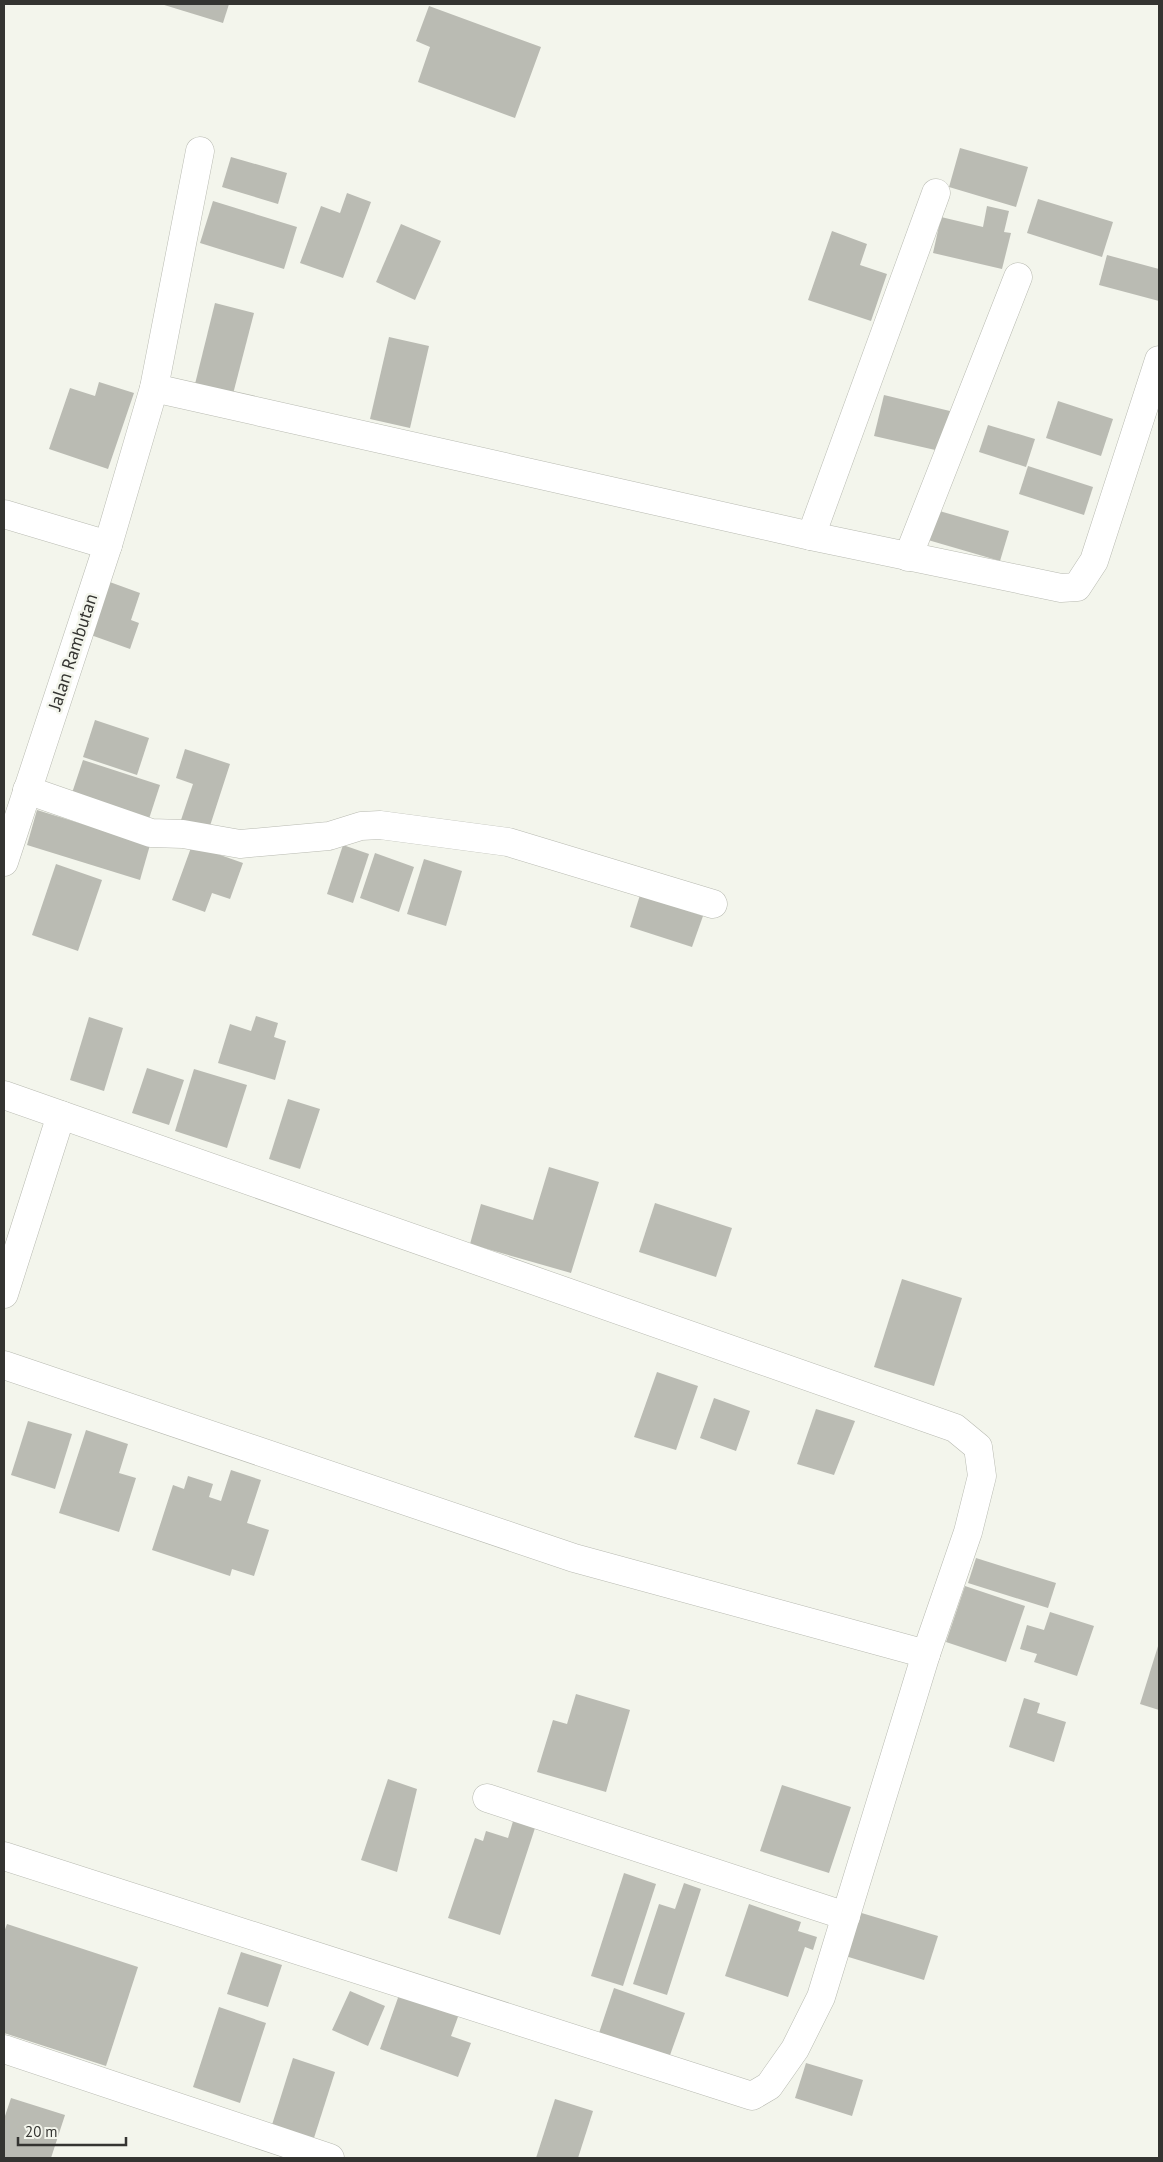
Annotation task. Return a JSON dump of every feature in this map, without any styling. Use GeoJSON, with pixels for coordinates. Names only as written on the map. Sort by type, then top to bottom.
{"type":"FeatureCollection","features":[{"type":"Feature","properties":{"kind":"street","name":"Jalan Rambutan"},"geometry":{"type":"LineString","coordinates":[[4,862],[108,545],[154,388],[200,151]]}},
{"type":"Feature","properties":{"kind":"street"},"geometry":{"type":"LineString","coordinates":[[812,536],[936,193]]}},
{"type":"Feature","properties":{"kind":"street"},"geometry":{"type":"LineString","coordinates":[[908,557],[1018,276]]}},
{"type":"Feature","properties":{"kind":"street"},"geometry":{"type":"LineString","coordinates":[[154,388],[812,536],[1061,588],[1077,587],[1094,561],[1159,360]]}},
{"type":"Feature","properties":{"kind":"street"},"geometry":{"type":"LineString","coordinates":[[4,514],[108,545]]}},
{"type":"Feature","properties":{"kind":"street"},"geometry":{"type":"LineString","coordinates":[[27,790],[122,825],[151,833],[183,834],[240,844],[329,836],[361,826],[380,825],[508,842],[713,904]]}},
{"type":"Feature","properties":{"kind":"street"},"geometry":{"type":"LineString","coordinates":[[4,1095],[955,1428],[978,1447],[982,1476],[968,1532],[926,1654],[821,1997],[795,2049],[769,2086],[752,2096],[4,1856]]}},
{"type":"Feature","properties":{"kind":"street"},"geometry":{"type":"LineString","coordinates":[[4,1294],[61,1115]]}},
{"type":"Feature","properties":{"kind":"street"},"geometry":{"type":"LineString","coordinates":[[4,1365],[574,1558],[926,1654]]}},
{"type":"Feature","properties":{"kind":"street"},"geometry":{"type":"LineString","coordinates":[[487,1798],[846,1916]]}},
{"type":"Feature","properties":{"kind":"street"},"geometry":{"type":"LineString","coordinates":[[4,2049],[330,2158]]}},
{"type":"Feature","properties":{"kind":"building"},"geometry":{"type":"Polygon","coordinates":[[[161,4],[229,4],[223,23],[161,4]]]}},
{"type":"Feature","properties":{"kind":"building"},"geometry":{"type":"Polygon","coordinates":[[[429,6],[541,47],[515,118],[418,82],[430,47],[416,41],[429,6]]]}},
{"type":"Feature","properties":{"kind":"building"},"geometry":{"type":"Polygon","coordinates":[[[960,148],[1028,167],[1016,207],[949,187],[960,148]]]}},
{"type":"Feature","properties":{"kind":"building"},"geometry":{"type":"Polygon","coordinates":[[[231,157],[287,173],[278,204],[222,187],[231,157]]]}},
{"type":"Feature","properties":{"kind":"building"},"geometry":{"type":"Polygon","coordinates":[[[347,193],[371,202],[343,278],[300,263],[321,206],[340,213],[347,193]]]}},
{"type":"Feature","properties":{"kind":"building"},"geometry":{"type":"Polygon","coordinates":[[[1038,199],[1113,222],[1102,257],[1027,233],[1038,199]]]}},
{"type":"Feature","properties":{"kind":"building"},"geometry":{"type":"Polygon","coordinates":[[[213,201],[297,227],[284,269],[200,243],[213,201]]]}},
{"type":"Feature","properties":{"kind":"building"},"geometry":{"type":"Polygon","coordinates":[[[987,206],[1009,211],[1004,232],[1011,233],[1002,269],[933,253],[941,217],[983,227],[987,206]]]}},
{"type":"Feature","properties":{"kind":"building"},"geometry":{"type":"Polygon","coordinates":[[[401,224],[441,241],[415,300],[376,282],[401,224]]]}},
{"type":"Feature","properties":{"kind":"building"},"geometry":{"type":"Polygon","coordinates":[[[832,231],[867,244],[860,265],[887,274],[871,321],[808,300],[832,231]]]}},
{"type":"Feature","properties":{"kind":"building"},"geometry":{"type":"Polygon","coordinates":[[[1107,255],[1159,269],[1159,301],[1099,285],[1107,255]]]}},
{"type":"Feature","properties":{"kind":"building"},"geometry":{"type":"Polygon","coordinates":[[[215,303],[254,313],[233,394],[195,384],[215,303]]]}},
{"type":"Feature","properties":{"kind":"building"},"geometry":{"type":"Polygon","coordinates":[[[389,337],[429,346],[410,428],[370,419],[389,337]]]}},
{"type":"Feature","properties":{"kind":"building"},"geometry":{"type":"Polygon","coordinates":[[[99,382],[134,393],[108,469],[49,449],[70,388],[95,396],[99,382]]]}},
{"type":"Feature","properties":{"kind":"building"},"geometry":{"type":"Polygon","coordinates":[[[884,395],[954,412],[944,452],[874,436],[884,395]]]}},
{"type":"Feature","properties":{"kind":"building"},"geometry":{"type":"Polygon","coordinates":[[[1058,401],[1113,419],[1101,456],[1046,438],[1058,401]]]}},
{"type":"Feature","properties":{"kind":"building"},"geometry":{"type":"Polygon","coordinates":[[[988,425],[1035,439],[1026,467],[979,452],[988,425]]]}},
{"type":"Feature","properties":{"kind":"building"},"geometry":{"type":"Polygon","coordinates":[[[1028,466],[1093,487],[1084,515],[1019,494],[1028,466]]]}},
{"type":"Feature","properties":{"kind":"building"},"geometry":{"type":"Polygon","coordinates":[[[936,510],[1009,531],[1000,561],[928,540],[936,510]]]}},
{"type":"Feature","properties":{"kind":"building"},"geometry":{"type":"Polygon","coordinates":[[[107,581],[140,593],[131,620],[139,623],[130,649],[88,634],[107,581]]]}},
{"type":"Feature","properties":{"kind":"building"},"geometry":{"type":"Polygon","coordinates":[[[95,720],[149,738],[137,775],[83,757],[95,720]]]}},
{"type":"Feature","properties":{"kind":"building"},"geometry":{"type":"Polygon","coordinates":[[[185,749],[230,764],[209,829],[181,820],[193,784],[176,778],[185,749]]]}},
{"type":"Feature","properties":{"kind":"building"},"geometry":{"type":"Polygon","coordinates":[[[83,760],[160,785],[146,828],[69,802],[83,760]]]}},
{"type":"Feature","properties":{"kind":"building"},"geometry":{"type":"Polygon","coordinates":[[[37,810],[150,845],[140,880],[27,845],[37,810]]]}},
{"type":"Feature","properties":{"kind":"building"},"geometry":{"type":"Polygon","coordinates":[[[192,845],[243,863],[230,899],[212,893],[205,912],[172,900],[192,845]]]}},
{"type":"Feature","properties":{"kind":"building"},"geometry":{"type":"Polygon","coordinates":[[[343,845],[369,854],[353,903],[327,894],[343,845]]]}},
{"type":"Feature","properties":{"kind":"building"},"geometry":{"type":"Polygon","coordinates":[[[375,853],[414,867],[399,912],[360,898],[375,853]]]}},
{"type":"Feature","properties":{"kind":"building"},"geometry":{"type":"Polygon","coordinates":[[[424,859],[462,871],[446,926],[407,914],[424,859]]]}},
{"type":"Feature","properties":{"kind":"building"},"geometry":{"type":"Polygon","coordinates":[[[56,864],[102,880],[78,951],[32,935],[56,864]]]}},
{"type":"Feature","properties":{"kind":"building"},"geometry":{"type":"Polygon","coordinates":[[[640,895],[703,916],[692,947],[630,927],[640,895]]]}},
{"type":"Feature","properties":{"kind":"building"},"geometry":{"type":"Polygon","coordinates":[[[256,1016],[278,1023],[274,1037],[286,1041],[275,1080],[218,1063],[230,1024],[251,1031],[256,1016]]]}},
{"type":"Feature","properties":{"kind":"building"},"geometry":{"type":"Polygon","coordinates":[[[89,1017],[123,1028],[104,1091],[70,1080],[89,1017]]]}},
{"type":"Feature","properties":{"kind":"building"},"geometry":{"type":"Polygon","coordinates":[[[147,1068],[184,1080],[169,1125],[132,1113],[147,1068]]]}},
{"type":"Feature","properties":{"kind":"building"},"geometry":{"type":"Polygon","coordinates":[[[194,1069],[247,1085],[227,1148],[175,1131],[194,1069]]]}},
{"type":"Feature","properties":{"kind":"building"},"geometry":{"type":"Polygon","coordinates":[[[288,1099],[320,1109],[300,1169],[269,1159],[288,1099]]]}},
{"type":"Feature","properties":{"kind":"building"},"geometry":{"type":"Polygon","coordinates":[[[549,1167],[599,1182],[571,1273],[470,1244],[481,1204],[533,1220],[549,1167]]]}},
{"type":"Feature","properties":{"kind":"building"},"geometry":{"type":"Polygon","coordinates":[[[655,1203],[732,1228],[716,1277],[639,1252],[655,1203]]]}},
{"type":"Feature","properties":{"kind":"building"},"geometry":{"type":"Polygon","coordinates":[[[902,1279],[962,1298],[934,1386],[874,1367],[902,1279]]]}},
{"type":"Feature","properties":{"kind":"building"},"geometry":{"type":"Polygon","coordinates":[[[657,1372],[698,1386],[676,1450],[634,1437],[657,1372]]]}},
{"type":"Feature","properties":{"kind":"building"},"geometry":{"type":"Polygon","coordinates":[[[714,1398],[750,1411],[736,1451],[700,1438],[714,1398]]]}},
{"type":"Feature","properties":{"kind":"building"},"geometry":{"type":"Polygon","coordinates":[[[816,1409],[855,1421],[834,1475],[797,1464],[816,1409]]]}},
{"type":"Feature","properties":{"kind":"building"},"geometry":{"type":"Polygon","coordinates":[[[28,1421],[72,1434],[55,1489],[11,1475],[28,1421]]]}},
{"type":"Feature","properties":{"kind":"building"},"geometry":{"type":"Polygon","coordinates":[[[86,1430],[128,1444],[119,1473],[136,1478],[119,1532],[59,1513],[86,1430]]]}},
{"type":"Feature","properties":{"kind":"building"},"geometry":{"type":"Polygon","coordinates":[[[231,1470],[261,1480],[247,1523],[269,1530],[254,1576],[232,1569],[230,1576],[152,1550],[173,1485],[184,1489],[188,1476],[213,1484],[209,1497],[221,1501],[231,1470]]]}},
{"type":"Feature","properties":{"kind":"building"},"geometry":{"type":"Polygon","coordinates":[[[976,1558],[1056,1583],[1048,1608],[968,1583],[976,1558]]]}},
{"type":"Feature","properties":{"kind":"building"},"geometry":{"type":"Polygon","coordinates":[[[965,1586],[1025,1606],[1006,1662],[946,1642],[965,1586]]]}},
{"type":"Feature","properties":{"kind":"building"},"geometry":{"type":"Polygon","coordinates":[[[1050,1612],[1094,1626],[1077,1676],[1034,1662],[1037,1654],[1020,1649],[1027,1625],[1044,1630],[1050,1612]]]}},
{"type":"Feature","properties":{"kind":"building"},"geometry":{"type":"Polygon","coordinates":[[[1159,1643],[1159,1710],[1140,1704],[1159,1643]]]}},
{"type":"Feature","properties":{"kind":"building"},"geometry":{"type":"Polygon","coordinates":[[[576,1694],[630,1710],[606,1792],[537,1772],[553,1720],[567,1724],[576,1694]]]}},
{"type":"Feature","properties":{"kind":"building"},"geometry":{"type":"Polygon","coordinates":[[[1024,1698],[1040,1703],[1037,1713],[1066,1722],[1054,1762],[1009,1747],[1024,1698]]]}},
{"type":"Feature","properties":{"kind":"building"},"geometry":{"type":"Polygon","coordinates":[[[388,1779],[417,1789],[397,1872],[361,1860],[388,1779]]]}},
{"type":"Feature","properties":{"kind":"building"},"geometry":{"type":"Polygon","coordinates":[[[782,1785],[851,1807],[829,1873],[760,1851],[782,1785]]]}},
{"type":"Feature","properties":{"kind":"building"},"geometry":{"type":"Polygon","coordinates":[[[514,1818],[536,1825],[500,1935],[448,1918],[475,1838],[483,1841],[486,1831],[508,1838],[514,1818]]]}},
{"type":"Feature","properties":{"kind":"building"},"geometry":{"type":"Polygon","coordinates":[[[624,1873],[656,1884],[623,1986],[591,1976],[624,1873]]]}},
{"type":"Feature","properties":{"kind":"building"},"geometry":{"type":"Polygon","coordinates":[[[684,1883],[701,1889],[667,1995],[633,1984],[659,1904],[675,1909],[684,1883]]]}},
{"type":"Feature","properties":{"kind":"building"},"geometry":{"type":"Polygon","coordinates":[[[749,1904],[801,1922],[798,1931],[817,1937],[813,1950],[805,1947],[788,1997],[725,1976],[749,1904]]]}},
{"type":"Feature","properties":{"kind":"building"},"geometry":{"type":"Polygon","coordinates":[[[855,1911],[938,1936],[924,1980],[842,1955],[855,1911]]]}},
{"type":"Feature","properties":{"kind":"building"},"geometry":{"type":"Polygon","coordinates":[[[7,1924],[138,1967],[106,2066],[4,2033],[4,1932],[7,1924]]]}},
{"type":"Feature","properties":{"kind":"building"},"geometry":{"type":"Polygon","coordinates":[[[241,1952],[282,1965],[268,2007],[227,1994],[241,1952]]]}},
{"type":"Feature","properties":{"kind":"building"},"geometry":{"type":"Polygon","coordinates":[[[614,1988],[685,2013],[669,2058],[599,2033],[614,1988]]]}},
{"type":"Feature","properties":{"kind":"building"},"geometry":{"type":"Polygon","coordinates":[[[350,1991],[385,2006],[368,2046],[332,2030],[350,1991]]]}},
{"type":"Feature","properties":{"kind":"building"},"geometry":{"type":"Polygon","coordinates":[[[400,1992],[459,2014],[451,2036],[471,2043],[458,2077],[380,2049],[400,1992]]]}},
{"type":"Feature","properties":{"kind":"building"},"geometry":{"type":"Polygon","coordinates":[[[219,2007],[266,2023],[240,2103],[193,2087],[219,2007]]]}},
{"type":"Feature","properties":{"kind":"building"},"geometry":{"type":"Polygon","coordinates":[[[293,2058],[335,2072],[313,2141],[271,2128],[293,2058]]]}},
{"type":"Feature","properties":{"kind":"building"},"geometry":{"type":"Polygon","coordinates":[[[806,2063],[863,2080],[852,2116],[795,2098],[806,2063]]]}},
{"type":"Feature","properties":{"kind":"building"},"geometry":{"type":"Polygon","coordinates":[[[11,2098],[65,2115],[51,2158],[4,2158],[4,2119],[11,2098]]]}},
{"type":"Feature","properties":{"kind":"building"},"geometry":{"type":"Polygon","coordinates":[[[555,2099],[593,2111],[578,2158],[536,2158],[555,2099]]]}}]}
